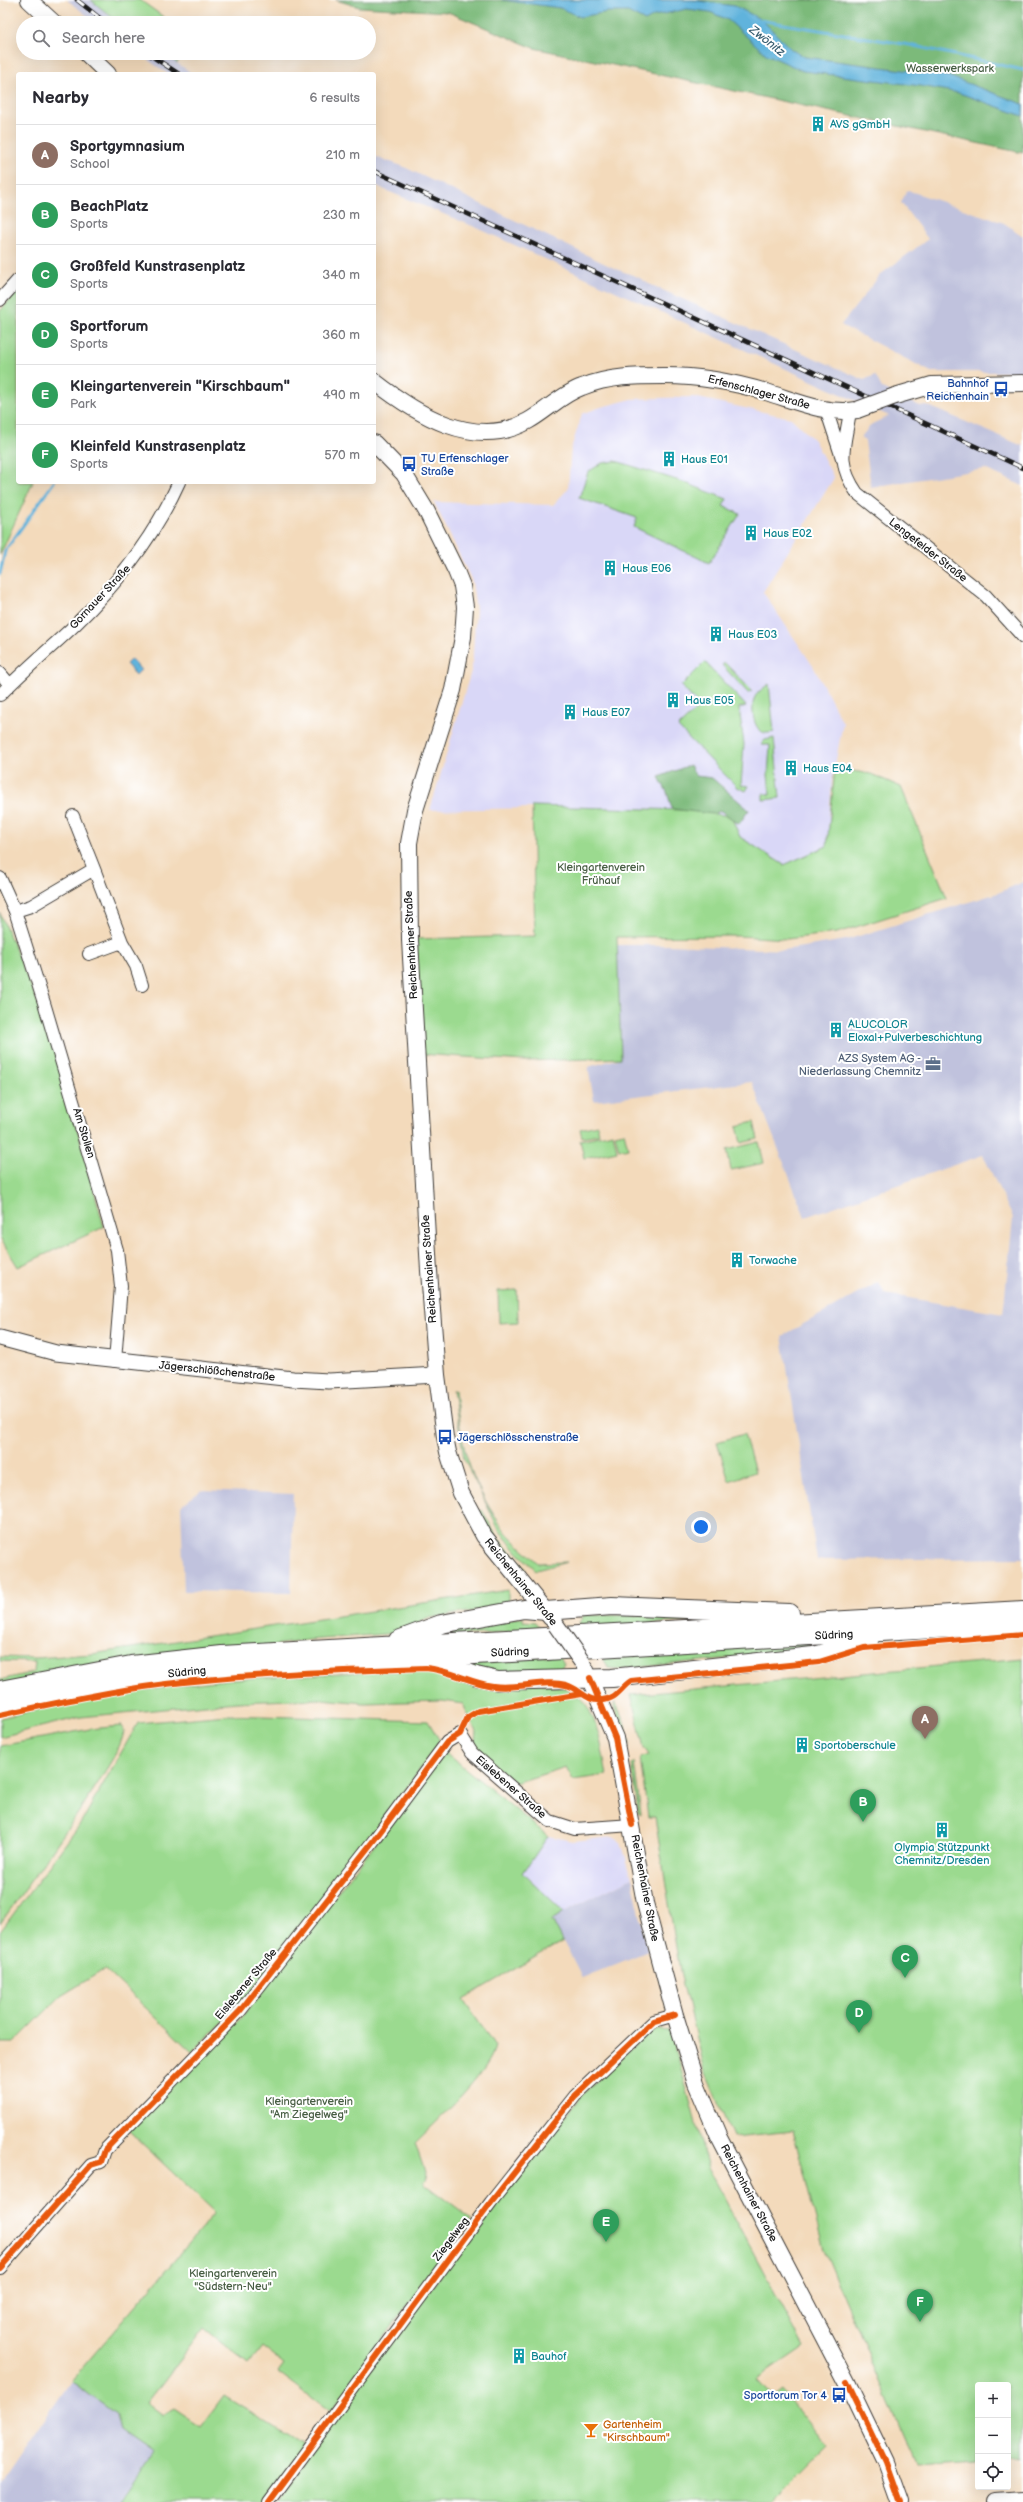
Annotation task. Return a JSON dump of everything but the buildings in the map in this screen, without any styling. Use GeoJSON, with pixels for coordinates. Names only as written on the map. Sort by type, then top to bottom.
{"type":"FeatureCollection","features":[{"type":"Feature","properties":{"kind":"main road"},"geometry":{"type":"LineString","coordinates":[[29,0],[46,16]]}},
{"type":"Feature","properties":{"kind":"main road"},"geometry":{"type":"LineString","coordinates":[[93,60],[106,72]]}},
{"type":"Feature","properties":{"kind":"main road","name":"Erfenschlager Straße"},"geometry":{"type":"LineString","coordinates":[[376,382],[426,415],[462,431],[492,433],[527,422],[581,387],[616,377],[706,377],[826,410],[854,410],[932,385],[1023,383]]}},
{"type":"Feature","properties":{"kind":"main road","name":"Reichenhainer Straße"},"geometry":{"type":"LineString","coordinates":[[376,445],[404,474],[427,512],[456,571],[462,586],[465,607],[463,637],[453,690],[415,810],[409,843],[410,940],[428,1271],[437,1375],[448,1452],[461,1492],[488,1542],[546,1611],[582,1662],[590,1678],[615,1738],[645,1903],[674,2015],[705,2107],[847,2382],[886,2463],[900,2502]]}},
{"type":"Feature","properties":{"kind":"main road"},"geometry":{"type":"LineString","coordinates":[[379,1646],[441,1624],[524,1609],[546,1611],[612,1606],[656,1606],[779,1612],[842,1620]]}},
{"type":"Feature","properties":{"kind":"main road","name":"Südring"},"geometry":{"type":"LineString","coordinates":[[0,1690],[92,1671],[171,1660],[379,1646],[1023,1610]]}},
{"type":"Feature","properties":{"kind":"main road","name":"Südring"},"geometry":{"type":"LineString","coordinates":[[0,1704],[118,1681],[168,1674],[424,1657],[1023,1624]]}},
{"type":"Feature","properties":{"kind":"main road"},"geometry":{"type":"LineString","coordinates":[[424,1657],[491,1680],[612,1678],[813,1656],[830,1652],[892,1631]]}},
{"type":"Feature","properties":{"kind":"main road"},"geometry":{"type":"LineString","coordinates":[[995,2502],[1023,2500]]}},
{"type":"Feature","properties":{"kind":"street"},"geometry":{"type":"LineString","coordinates":[[0,300],[16,282]]}},
{"type":"Feature","properties":{"kind":"street","name":"Lengefelder Straße"},"geometry":{"type":"LineString","coordinates":[[826,410],[847,479],[857,494],[986,596],[1023,637]]}},
{"type":"Feature","properties":{"kind":"street","name":"Lengefelder Straße"},"geometry":{"type":"LineString","coordinates":[[842,459],[854,410]]}},
{"type":"Feature","properties":{"kind":"street","name":"Gornauer Straße"},"geometry":{"type":"LineString","coordinates":[[0,695],[76,624],[120,576],[154,531],[178,484]]}},
{"type":"Feature","properties":{"kind":"street"},"geometry":{"type":"LineString","coordinates":[[0,673],[10,685]]}},
{"type":"Feature","properties":{"kind":"street"},"geometry":{"type":"LineString","coordinates":[[73,816],[122,942],[136,966],[142,985]]}},
{"type":"Feature","properties":{"kind":"street"},"geometry":{"type":"LineString","coordinates":[[15,911],[31,906],[94,869]]}},
{"type":"Feature","properties":{"kind":"street","name":"Am Stollen"},"geometry":{"type":"LineString","coordinates":[[0,878],[15,911],[94,1166],[118,1250],[120,1286],[115,1361]]}},
{"type":"Feature","properties":{"kind":"street"},"geometry":{"type":"LineString","coordinates":[[89,954],[122,942]]}},
{"type":"Feature","properties":{"kind":"street","name":"Jägerschlößchenstraße"},"geometry":{"type":"LineString","coordinates":[[0,1338],[56,1353],[115,1361],[329,1381],[437,1375]]}},
{"type":"Feature","properties":{"kind":"street","name":"Eislebener Straße"},"geometry":{"type":"LineString","coordinates":[[0,2268],[92,2165],[101,2162],[105,2150],[110,2144],[240,2011],[371,1844],[447,1742],[460,1734],[472,1753],[536,1810],[561,1826],[585,1829],[632,1825]]}},
{"type":"Feature","properties":{"kind":"street","name":"Ziegelweg"},"geometry":{"type":"LineString","coordinates":[[269,2502],[509,2178],[575,2096],[654,2021],[674,2015]]}},
{"type":"Feature","properties":{"kind":"shaded area"},"geometry":{"type":"Polygon","coordinates":[[[67,0],[91,0],[110,16],[88,16],[67,0]]]}},
{"type":"Feature","properties":{"kind":"shaded area"},"geometry":{"type":"Polygon","coordinates":[[[148,60],[172,60],[190,72],[165,72],[148,60]]]}},
{"type":"Feature","properties":{"kind":"shaded area"},"geometry":{"type":"Polygon","coordinates":[[[376,157],[402,166],[616,269],[638,277],[649,284],[864,380],[875,375],[882,388],[920,406],[926,405],[1023,446],[1023,486],[985,469],[871,487],[865,441],[860,438],[872,424],[889,416],[475,227],[376,185],[376,157]]]}},
{"type":"Feature","properties":{"kind":"shaded area"},"geometry":{"type":"Polygon","coordinates":[[[907,190],[1004,223],[1023,236],[1023,372],[931,372],[841,325],[880,275],[928,239],[901,203],[907,190]]]}},
{"type":"Feature","properties":{"kind":"shaded area"},"geometry":{"type":"Polygon","coordinates":[[[693,397],[791,418],[814,440],[834,478],[763,592],[813,666],[843,723],[832,781],[827,846],[784,865],[740,837],[731,816],[578,807],[430,810],[472,668],[476,610],[472,581],[434,502],[553,505],[568,489],[571,449],[582,414],[601,407],[632,399],[693,397]]]}},
{"type":"Feature","properties":{"kind":"shaded area"},"geometry":{"type":"Polygon","coordinates":[[[1023,882],[1023,1558],[817,1560],[782,1336],[879,1282],[885,1294],[1003,1314],[1013,1218],[983,1155],[805,1217],[752,1082],[594,1101],[588,1067],[621,1058],[616,945],[669,945],[784,950],[846,940],[998,893],[1023,882]]]}},
{"type":"Feature","properties":{"kind":"shaded area"},"geometry":{"type":"Polygon","coordinates":[[[201,1490],[293,1494],[291,1593],[184,1591],[181,1506],[201,1490]]]}},
{"type":"Feature","properties":{"kind":"shaded area"},"geometry":{"type":"Polygon","coordinates":[[[548,1836],[573,1841],[613,1837],[621,1842],[632,1878],[564,1912],[523,1873],[548,1836]]]}},
{"type":"Feature","properties":{"kind":"shaded area"},"geometry":{"type":"Polygon","coordinates":[[[632,1878],[648,1951],[582,1978],[552,1920],[564,1912],[632,1878]]]}},
{"type":"Feature","properties":{"kind":"shaded area"},"geometry":{"type":"Polygon","coordinates":[[[71,2381],[118,2416],[121,2430],[154,2453],[120,2502],[0,2502],[0,2484],[71,2381]]]}},
{"type":"Feature","properties":{"kind":"green space"},"geometry":{"type":"Polygon","coordinates":[[[91,0],[140,0],[162,16],[110,16],[91,0]]]}},
{"type":"Feature","properties":{"kind":"green space","name":"Wasserwerkspark"},"geometry":{"type":"Polygon","coordinates":[[[336,0],[1023,0],[1023,153],[534,48],[448,12],[359,7],[336,0]]]}},
{"type":"Feature","properties":{"kind":"green space"},"geometry":{"type":"Polygon","coordinates":[[[16,293],[16,484],[32,484],[0,555],[0,311],[16,293]]]}},
{"type":"Feature","properties":{"kind":"green space"},"geometry":{"type":"Polygon","coordinates":[[[616,461],[683,482],[727,499],[723,506],[740,514],[709,563],[634,527],[637,518],[579,498],[588,472],[602,463],[616,461]]]}},
{"type":"Feature","properties":{"kind":"green space"},"geometry":{"type":"Polygon","coordinates":[[[705,662],[746,706],[739,708],[744,744],[741,785],[749,786],[746,791],[737,787],[678,727],[700,706],[681,686],[705,662]]]}},
{"type":"Feature","properties":{"kind":"green space"},"geometry":{"type":"Polygon","coordinates":[[[725,663],[752,691],[749,694],[722,665],[725,663]]]}},
{"type":"Feature","properties":{"kind":"green space"},"geometry":{"type":"Polygon","coordinates":[[[769,684],[774,732],[768,733],[763,732],[758,728],[754,720],[753,704],[756,695],[769,684]]]}},
{"type":"Feature","properties":{"kind":"green space"},"geometry":{"type":"Polygon","coordinates":[[[774,738],[780,798],[763,800],[763,794],[770,794],[768,775],[770,745],[762,745],[762,743],[765,740],[774,738]]]}},
{"type":"Feature","properties":{"kind":"green space"},"geometry":{"type":"Polygon","coordinates":[[[690,765],[696,776],[712,778],[749,810],[739,824],[721,811],[712,814],[672,809],[667,792],[659,777],[690,765]]]}},
{"type":"Feature","properties":{"kind":"green space","name":"Kleingartenverein Frühauf"},"geometry":{"type":"Polygon","coordinates":[[[835,768],[871,774],[901,787],[947,898],[837,933],[787,939],[738,936],[617,937],[621,1058],[525,1061],[419,1054],[412,939],[535,936],[532,806],[684,810],[731,816],[740,837],[784,865],[827,846],[835,768]]]}},
{"type":"Feature","properties":{"kind":"green space"},"geometry":{"type":"Polygon","coordinates":[[[0,913],[52,1036],[104,1227],[18,1267],[0,1238],[0,913]]]}},
{"type":"Feature","properties":{"kind":"green space"},"geometry":{"type":"Polygon","coordinates":[[[754,1122],[758,1139],[741,1143],[737,1126],[754,1122]]]}},
{"type":"Feature","properties":{"kind":"green space"},"geometry":{"type":"Polygon","coordinates":[[[597,1125],[599,1134],[582,1137],[580,1129],[597,1125]]]}},
{"type":"Feature","properties":{"kind":"green space"},"geometry":{"type":"Polygon","coordinates":[[[624,1132],[628,1148],[619,1150],[615,1134],[624,1132]]]}},
{"type":"Feature","properties":{"kind":"green space"},"geometry":{"type":"Polygon","coordinates":[[[613,1133],[617,1151],[584,1158],[580,1140],[613,1133]]]}},
{"type":"Feature","properties":{"kind":"green space"},"geometry":{"type":"Polygon","coordinates":[[[759,1142],[764,1163],[731,1170],[727,1150],[759,1142]]]}},
{"type":"Feature","properties":{"kind":"green space"},"geometry":{"type":"Polygon","coordinates":[[[517,1290],[518,1322],[499,1323],[498,1291],[517,1290]]]}},
{"type":"Feature","properties":{"kind":"green space"},"geometry":{"type":"Polygon","coordinates":[[[453,1390],[455,1390],[463,1444],[473,1476],[489,1507],[500,1524],[538,1563],[567,1562],[536,1570],[517,1552],[499,1530],[464,1459],[453,1390]]]}},
{"type":"Feature","properties":{"kind":"green space"},"geometry":{"type":"Polygon","coordinates":[[[744,1434],[755,1472],[729,1481],[717,1442],[744,1434]]]}},
{"type":"Feature","properties":{"kind":"green space"},"geometry":{"type":"Polygon","coordinates":[[[482,1510],[498,1538],[526,1569],[524,1570],[505,1550],[478,1512],[482,1510]]]}},
{"type":"Feature","properties":{"kind":"green space"},"geometry":{"type":"Polygon","coordinates":[[[508,1590],[508,1602],[501,1607],[429,1618],[398,1633],[309,1640],[0,1685],[0,1680],[34,1672],[35,1662],[0,1661],[0,1657],[36,1658],[92,1654],[508,1590]]]}},
{"type":"Feature","properties":{"kind":"green space"},"geometry":{"type":"Polygon","coordinates":[[[584,1615],[773,1616],[584,1628],[579,1623],[584,1615]]]}},
{"type":"Feature","properties":{"kind":"green space"},"geometry":{"type":"Polygon","coordinates":[[[523,1617],[523,1621],[535,1622],[541,1629],[420,1639],[429,1632],[523,1617]]]}},
{"type":"Feature","properties":{"kind":"green space"},"geometry":{"type":"Polygon","coordinates":[[[848,1639],[833,1648],[620,1669],[608,1668],[601,1653],[848,1639]]]}},
{"type":"Feature","properties":{"kind":"green space"},"geometry":{"type":"Polygon","coordinates":[[[559,1655],[564,1664],[559,1671],[513,1676],[457,1664],[559,1655]]]}},
{"type":"Feature","properties":{"kind":"green space"},"geometry":{"type":"Polygon","coordinates":[[[1023,1658],[1023,2459],[1011,2457],[1011,2382],[975,2382],[975,2458],[914,2462],[823,2247],[793,2131],[733,2137],[703,2067],[680,1972],[655,1817],[648,1817],[640,1758],[649,1755],[644,1748],[631,1695],[1023,1658]]]}},
{"type":"Feature","properties":{"kind":"green space"},"geometry":{"type":"Polygon","coordinates":[[[381,1671],[438,1671],[564,1687],[579,1697],[585,1704],[595,1722],[607,1775],[573,1780],[566,1767],[515,1783],[482,1756],[474,1747],[476,1732],[463,1704],[442,1701],[364,1703],[321,1699],[237,1702],[81,1717],[0,1737],[0,1718],[98,1696],[232,1679],[381,1671]]]}},
{"type":"Feature","properties":{"kind":"green space"},"geometry":{"type":"Polygon","coordinates":[[[615,1701],[624,1721],[630,1745],[626,1742],[614,1706],[615,1701]]]}},
{"type":"Feature","properties":{"kind":"green space"},"geometry":{"type":"Polygon","coordinates":[[[227,1715],[428,1721],[440,1741],[369,1841],[237,2009],[192,2052],[105,1969],[61,1996],[14,2043],[0,2043],[0,1932],[81,1823],[138,1723],[227,1715]]]}},
{"type":"Feature","properties":{"kind":"green space"},"geometry":{"type":"Polygon","coordinates":[[[121,1726],[124,1731],[120,1744],[98,1783],[0,1924],[0,1746],[90,1729],[121,1726]]]}},
{"type":"Feature","properties":{"kind":"green space","name":"Kleingartenverein \"Am Ziegelweg\""},"geometry":{"type":"Polygon","coordinates":[[[445,1752],[548,1836],[523,1873],[564,1912],[552,1920],[563,1941],[463,1999],[495,2046],[491,2057],[473,2083],[448,2111],[415,2143],[427,2178],[424,2183],[472,2219],[373,2351],[331,2412],[278,2372],[284,2364],[262,2347],[249,2364],[204,2328],[147,2403],[163,2415],[174,2409],[201,2427],[224,2396],[306,2447],[265,2502],[120,2502],[154,2453],[121,2430],[117,2415],[71,2381],[215,2213],[127,2129],[243,2016],[445,1752]]]}},
{"type":"Feature","properties":{"kind":"green space"},"geometry":{"type":"Polygon","coordinates":[[[634,1762],[641,1815],[638,1813],[632,1764],[634,1762]]]}},
{"type":"Feature","properties":{"kind":"green space"},"geometry":{"type":"Polygon","coordinates":[[[658,2030],[671,2031],[708,2168],[804,2347],[757,2379],[772,2396],[781,2389],[827,2447],[772,2502],[273,2502],[409,2316],[583,2094],[646,2034],[658,2030]]]}},
{"type":"Feature","properties":{"kind":"water","name":"Zwönitz"},"geometry":{"type":"Polygon","coordinates":[[[502,0],[692,0],[735,6],[762,20],[792,50],[805,57],[948,76],[1023,104],[1023,116],[959,93],[921,86],[803,71],[766,54],[728,20],[710,12],[687,9],[654,16],[645,21],[628,12],[608,12],[580,17],[560,8],[502,0]]]}},
{"type":"Feature","properties":{"kind":"water"},"geometry":{"type":"Polygon","coordinates":[[[131,659],[141,670],[136,675],[126,664],[131,659]]]}},
{"type":"Feature","properties":{"kind":"waterway","name":"Zwönitz"},"geometry":{"type":"LineString","coordinates":[[759,20],[910,45],[1023,70]]}},
{"type":"Feature","properties":{"kind":"waterway"},"geometry":{"type":"LineString","coordinates":[[0,574],[5,551],[53,484]]}},
{"type":"Feature","properties":{"kind":"railway"},"geometry":{"type":"LineString","coordinates":[[77,0],[97,16]]}},
{"type":"Feature","properties":{"kind":"railway"},"geometry":{"type":"LineString","coordinates":[[158,60],[176,72]]}},
{"type":"Feature","properties":{"kind":"railway"},"geometry":{"type":"LineString","coordinates":[[376,172],[1023,468]]}},
{"type":"Feature","properties":{"kind":"cycle path"},"geometry":{"type":"LineString","coordinates":[[0,1715],[103,1694],[166,1684],[263,1675],[426,1668],[443,1671],[493,1686],[511,1687],[558,1683],[571,1687],[592,1699],[602,1700],[611,1698],[631,1681],[819,1662],[864,1648],[1023,1635]]}},
{"type":"Feature","properties":{"kind":"cycle path"},"geometry":{"type":"LineString","coordinates":[[590,1678],[615,1738],[632,1825]]}},
{"type":"Feature","properties":{"kind":"cycle path"},"geometry":{"type":"LineString","coordinates":[[0,2268],[91,2165],[101,2162],[105,2150],[240,2011],[374,1840],[447,1742],[460,1734],[468,1717],[478,1711],[582,1694]]}},
{"type":"Feature","properties":{"kind":"cycle path"},"geometry":{"type":"LineString","coordinates":[[269,2502],[491,2202],[575,2096],[654,2021],[675,2015]]}},
{"type":"Feature","properties":{"kind":"cycle path"},"geometry":{"type":"LineString","coordinates":[[847,2382],[886,2463],[900,2502]]}},
{"type":"Feature","properties":{"kind":"place","name":"AVS gGmbH"},"geometry":{"type":"Point","coordinates":[818,124]}},
{"type":"Feature","properties":{"kind":"place","name":"Bahnhof Reichenhain"},"geometry":{"type":"Point","coordinates":[1001,389]}},
{"type":"Feature","properties":{"kind":"place","name":"Haus E01"},"geometry":{"type":"Point","coordinates":[669,459]}},
{"type":"Feature","properties":{"kind":"place","name":"TU Erfenschlager Straße"},"geometry":{"type":"Point","coordinates":[409,464]}},
{"type":"Feature","properties":{"kind":"place","name":"Haus E02"},"geometry":{"type":"Point","coordinates":[751,533]}},
{"type":"Feature","properties":{"kind":"place","name":"Haus E06"},"geometry":{"type":"Point","coordinates":[610,568]}},
{"type":"Feature","properties":{"kind":"place","name":"Haus E03"},"geometry":{"type":"Point","coordinates":[716,634]}},
{"type":"Feature","properties":{"kind":"place","name":"Haus E05"},"geometry":{"type":"Point","coordinates":[673,700]}},
{"type":"Feature","properties":{"kind":"place","name":"Haus E07"},"geometry":{"type":"Point","coordinates":[570,712]}},
{"type":"Feature","properties":{"kind":"place","name":"Haus E04"},"geometry":{"type":"Point","coordinates":[791,768]}},
{"type":"Feature","properties":{"kind":"place","name":"ALUCOLOR Eloxal+Pulverbeschichtung"},"geometry":{"type":"Point","coordinates":[836,1030]}},
{"type":"Feature","properties":{"kind":"place","name":"AZS System AG - Niederlassung Chemnitz"},"geometry":{"type":"Point","coordinates":[933,1064]}},
{"type":"Feature","properties":{"kind":"place","name":"Torwache"},"geometry":{"type":"Point","coordinates":[737,1260]}},
{"type":"Feature","properties":{"kind":"place","name":"Jägerschlösschenstraße"},"geometry":{"type":"Point","coordinates":[445,1437]}},
{"type":"Feature","properties":{"kind":"place","name":"Sportgymnasium"},"geometry":{"type":"Point","coordinates":[925,1739]}},
{"type":"Feature","properties":{"kind":"place","name":"Sportoberschule"},"geometry":{"type":"Point","coordinates":[802,1745]}},
{"type":"Feature","properties":{"kind":"place","name":"BeachPlatz"},"geometry":{"type":"Point","coordinates":[863,1822]}},
{"type":"Feature","properties":{"kind":"place","name":"Olympia Stützpunkt Chemnitz/Dresden"},"geometry":{"type":"Point","coordinates":[942,1830]}},
{"type":"Feature","properties":{"kind":"place","name":"Großfeld Kunstrasenplatz"},"geometry":{"type":"Point","coordinates":[905,1978]}},
{"type":"Feature","properties":{"kind":"place","name":"Sportforum"},"geometry":{"type":"Point","coordinates":[859,2033]}},
{"type":"Feature","properties":{"kind":"place","name":"Kleingartenverein \"Kirschbaum\""},"geometry":{"type":"Point","coordinates":[606,2242]}},
{"type":"Feature","properties":{"kind":"place","name":"Kleinfeld Kunstrasenplatz"},"geometry":{"type":"Point","coordinates":[920,2322]}},
{"type":"Feature","properties":{"kind":"place","name":"Bauhof"},"geometry":{"type":"Point","coordinates":[519,2356]}},
{"type":"Feature","properties":{"kind":"place","name":"Sportforum Tor 4"},"geometry":{"type":"Point","coordinates":[839,2395]}},
{"type":"Feature","properties":{"kind":"place","name":"Gartenheim \"Kirschbaum\""},"geometry":{"type":"Point","coordinates":[591,2430]}},
{"type":"Feature","properties":{"kind":"park label","name":"Kleingartenverein \"Südstern-Neu\""},"geometry":{"type":"Point","coordinates":[233,2279]}}]}
